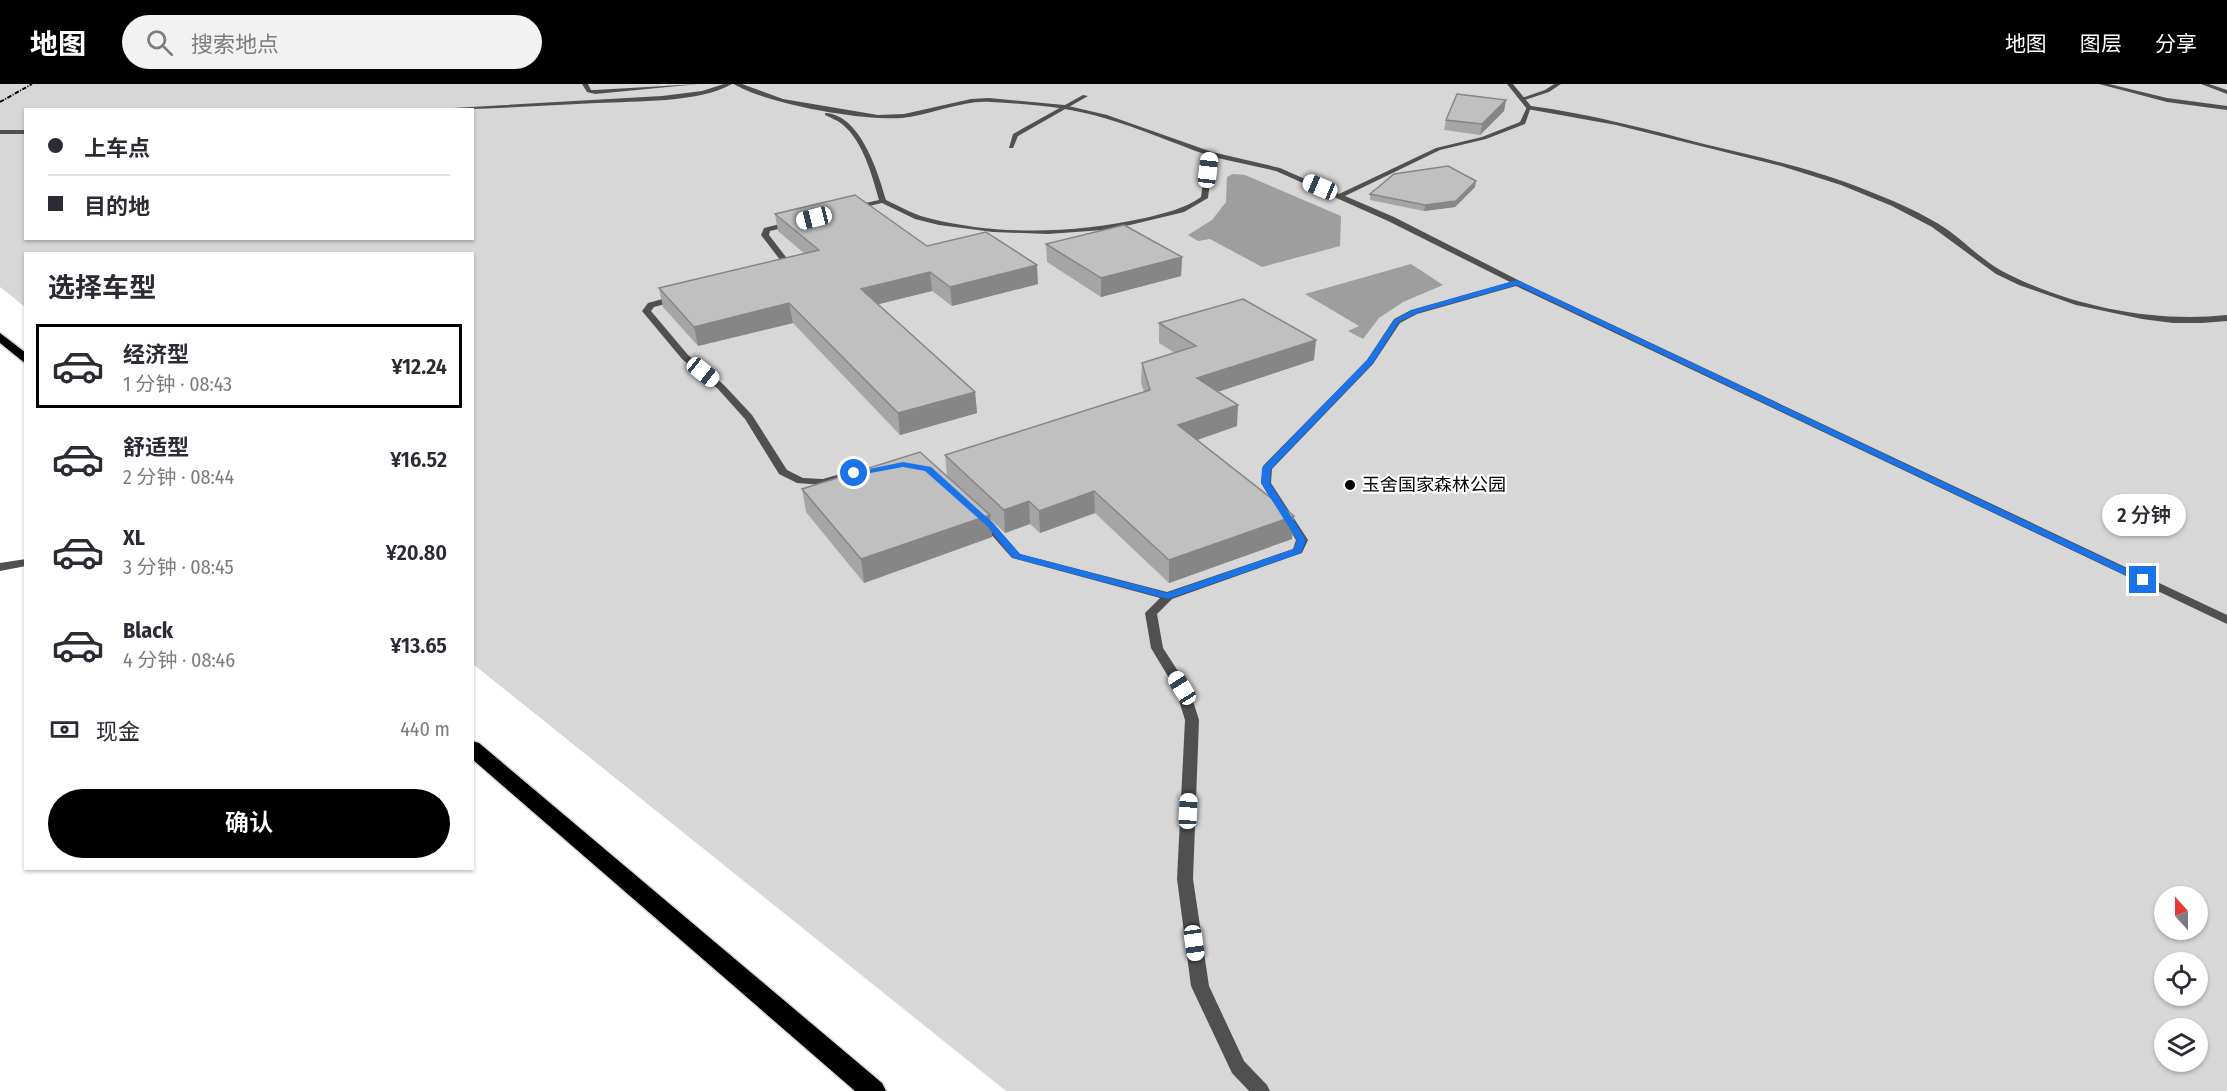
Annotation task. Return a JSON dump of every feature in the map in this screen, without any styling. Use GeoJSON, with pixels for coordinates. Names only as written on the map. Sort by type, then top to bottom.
{"type":"FeatureCollection","features":[{"type":"Feature","properties":{"kind":"highway"},"geometry":{"type":"LineString","coordinates":[[0,337],[24,358]]}},
{"type":"Feature","properties":{"kind":"highway"},"geometry":{"type":"LineString","coordinates":[[474,750],[873,1091]]}},
{"type":"Feature","properties":{"kind":"street"},"geometry":{"type":"LineString","coordinates":[[585,84],[589,91],[595,92],[696,84]]}},
{"type":"Feature","properties":{"kind":"street"},"geometry":{"type":"LineString","coordinates":[[461,108],[662,98],[703,93],[729,84]]}},
{"type":"Feature","properties":{"kind":"street"},"geometry":{"type":"LineString","coordinates":[[738,84],[782,101],[885,117],[904,116],[956,102],[971,101],[989,100],[1064,107],[1105,116],[1210,154],[1278,170],[1341,196],[2227,620]]}},
{"type":"Feature","properties":{"kind":"street"},"geometry":{"type":"LineString","coordinates":[[1510,84],[1529,108],[1601,119],[1809,172],[1899,206],[1943,231],[1996,270],[2029,287],[2086,305],[2162,320],[2225,318]]}},
{"type":"Feature","properties":{"kind":"street"},"geometry":{"type":"LineString","coordinates":[[1522,99],[1547,91],[1558,84]]}},
{"type":"Feature","properties":{"kind":"street"},"geometry":{"type":"LineString","coordinates":[[2102,84],[2167,100],[2227,108]]}},
{"type":"Feature","properties":{"kind":"street"},"geometry":{"type":"LineString","coordinates":[[2204,84],[2227,92]]}},
{"type":"Feature","properties":{"kind":"street"},"geometry":{"type":"LineString","coordinates":[[1011,147],[1015,135],[1085,96]]}},
{"type":"Feature","properties":{"kind":"street"},"geometry":{"type":"LineString","coordinates":[[803,105],[842,120],[849,126],[875,173],[883,201]]}},
{"type":"Feature","properties":{"kind":"street"},"geometry":{"type":"LineString","coordinates":[[1341,196],[1438,149],[1484,138],[1523,123],[1529,108]]}},
{"type":"Feature","properties":{"kind":"street"},"geometry":{"type":"LineString","coordinates":[[0,132],[24,132]]}},
{"type":"Feature","properties":{"kind":"street"},"geometry":{"type":"LineString","coordinates":[[849,210],[883,201],[916,217],[938,223],[1026,232],[1100,228],[1142,221],[1196,204],[1204,198],[1210,154]]}},
{"type":"Feature","properties":{"kind":"street"},"geometry":{"type":"LineString","coordinates":[[774,273],[782,269],[785,261],[765,235],[767,230],[802,221]]}},
{"type":"Feature","properties":{"kind":"street"},"geometry":{"type":"LineString","coordinates":[[1261,1091],[1238,1067],[1200,986],[1185,879],[1192,720],[1182,688],[1157,648],[1151,613],[1168,596],[1298,551],[1302,540],[1266,483],[1267,468],[1370,362],[1397,321],[1414,312],[1517,282]]}},
{"type":"Feature","properties":{"kind":"street"},"geometry":{"type":"LineString","coordinates":[[686,296],[651,305],[646,311],[685,357],[722,387],[749,417],[783,472],[801,481],[823,482],[881,467]]}},
{"type":"Feature","properties":{"kind":"street"},"geometry":{"type":"LineString","coordinates":[[972,508],[1016,556],[1168,596]]}},
{"type":"Feature","properties":{"kind":"street"},"geometry":{"type":"LineString","coordinates":[[0,567],[24,562]]}},
{"type":"Feature","properties":{"kind":"shaded area","name":"玉舍国家森林公园"},"geometry":{"type":"Polygon","coordinates":[[[0,84],[2227,84],[2227,1091],[1006,1091],[474,665],[474,252],[24,252],[24,306],[0,287],[0,84]]]}},
{"type":"Feature","properties":{"kind":"shaded area"},"geometry":{"type":"Polygon","coordinates":[[[1233,174],[1245,175],[1341,216],[1340,246],[1262,267],[1210,239],[1198,241],[1188,235],[1212,220],[1226,202],[1227,177],[1233,174]]]}},
{"type":"Feature","properties":{"kind":"shaded area"},"geometry":{"type":"Polygon","coordinates":[[[1411,264],[1443,285],[1403,302],[1379,318],[1363,339],[1348,331],[1359,326],[1305,294],[1411,264]]]}},
{"type":"Feature","properties":{"kind":"building"},"geometry":{"type":"Polygon","coordinates":[[[1457,94],[1506,100],[1482,124],[1446,120],[1457,94]]]}},
{"type":"Feature","properties":{"kind":"building"},"geometry":{"type":"Polygon","coordinates":[[[1448,166],[1476,181],[1456,201],[1425,205],[1370,194],[1394,174],[1448,166]]]}},
{"type":"Feature","properties":{"kind":"building"},"geometry":{"type":"Polygon","coordinates":[[[855,195],[927,246],[986,232],[1037,265],[950,287],[930,272],[861,289],[975,392],[898,413],[789,303],[694,327],[659,288],[819,250],[775,214],[855,195]]]}},
{"type":"Feature","properties":{"kind":"building"},"geometry":{"type":"Polygon","coordinates":[[[1124,225],[1182,257],[1101,278],[1046,244],[1124,225]]]}},
{"type":"Feature","properties":{"kind":"building"},"geometry":{"type":"Polygon","coordinates":[[[1243,299],[1316,340],[1197,378],[1238,405],[1178,425],[1294,516],[1169,560],[1094,491],[1039,511],[1029,501],[1004,510],[945,455],[1150,390],[1142,363],[1196,346],[1159,323],[1243,299]]]}},
{"type":"Feature","properties":{"kind":"building"},"geometry":{"type":"Polygon","coordinates":[[[920,452],[990,515],[861,559],[802,489],[920,452]]]}},
{"type":"Feature","properties":{"kind":"railway"},"geometry":{"type":"LineString","coordinates":[[0,102],[32,84]]}},
{"type":"Feature","properties":{"kind":"place","name":"玉舍国家森林公园"},"geometry":{"type":"Point","coordinates":[1350,485]}},
{"type":"Feature","properties":{"kind":"route"},"geometry":{"type":"LineString","coordinates":[[854,473],[903,465],[928,469],[990,525],[1016,556],[1168,596],[1298,551],[1302,540],[1266,483],[1267,468],[1370,362],[1397,321],[1414,312],[1517,282],[2143,580]]}}]}
